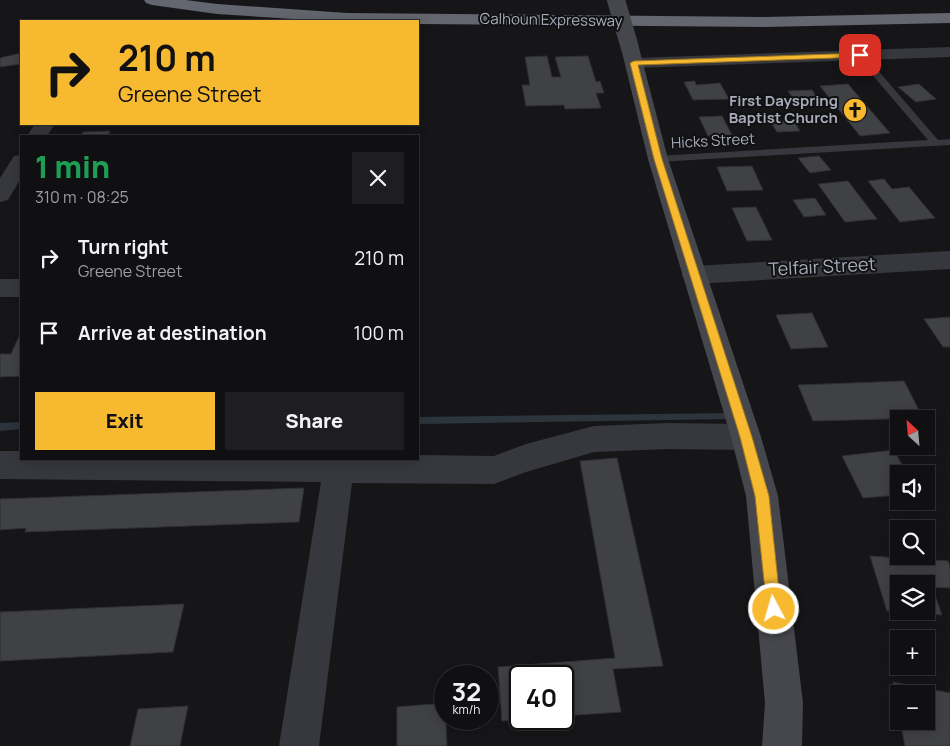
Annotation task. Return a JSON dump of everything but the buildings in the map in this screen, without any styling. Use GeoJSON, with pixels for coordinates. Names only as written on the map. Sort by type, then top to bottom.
{"type":"FeatureCollection","features":[{"type":"Feature","properties":{"kind":"highway","name":"Calhoun Expressway"},"geometry":{"type":"LineString","coordinates":[[152,0],[217,9],[347,18],[764,22],[950,18]]}},
{"type":"Feature","properties":{"kind":"highway","name":"Calhoun Expressway"},"geometry":{"type":"LineString","coordinates":[[274,0],[337,4],[689,6]]}},
{"type":"Feature","properties":{"kind":"highway"},"geometry":{"type":"LineString","coordinates":[[843,5],[950,4]]}},
{"type":"Feature","properties":{"kind":"street"},"geometry":{"type":"LineString","coordinates":[[616,0],[658,159],[746,437],[762,496],[784,702],[782,746]]}},
{"type":"Feature","properties":{"kind":"street"},"geometry":{"type":"LineString","coordinates":[[632,56],[860,55],[950,52]]}},
{"type":"Feature","properties":{"kind":"street"},"geometry":{"type":"LineString","coordinates":[[0,195],[20,163]]}},
{"type":"Feature","properties":{"kind":"street","name":"Telfair Street"},"geometry":{"type":"LineString","coordinates":[[694,275],[950,260]]}},
{"type":"Feature","properties":{"kind":"street"},"geometry":{"type":"LineString","coordinates":[[0,288],[20,288]]}},
{"type":"Feature","properties":{"kind":"street"},"geometry":{"type":"LineString","coordinates":[[0,465],[494,470],[526,458],[594,440],[668,436],[746,437]]}},
{"type":"Feature","properties":{"kind":"street"},"geometry":{"type":"LineString","coordinates":[[300,746],[338,469]]}},
{"type":"Feature","properties":{"kind":"lane"},"geometry":{"type":"LineString","coordinates":[[860,55],[936,143]]}},
{"type":"Feature","properties":{"kind":"lane","name":"Hicks Street"},"geometry":{"type":"LineString","coordinates":[[658,159],[950,142]]}},
{"type":"Feature","properties":{"kind":"waterway"},"geometry":{"type":"LineString","coordinates":[[419,421],[734,416]]}},
{"type":"Feature","properties":{"kind":"waterway"},"geometry":{"type":"LineString","coordinates":[[0,427],[20,426]]}},
{"type":"Feature","properties":{"kind":"place","name":"First Dayspring Baptist Church"},"geometry":{"type":"Point","coordinates":[855,110]}},
{"type":"Feature","properties":{"kind":"route"},"geometry":{"type":"LineString","coordinates":[[774,609],[762,496],[746,437],[658,159],[634,63],[860,55]]}}]}
